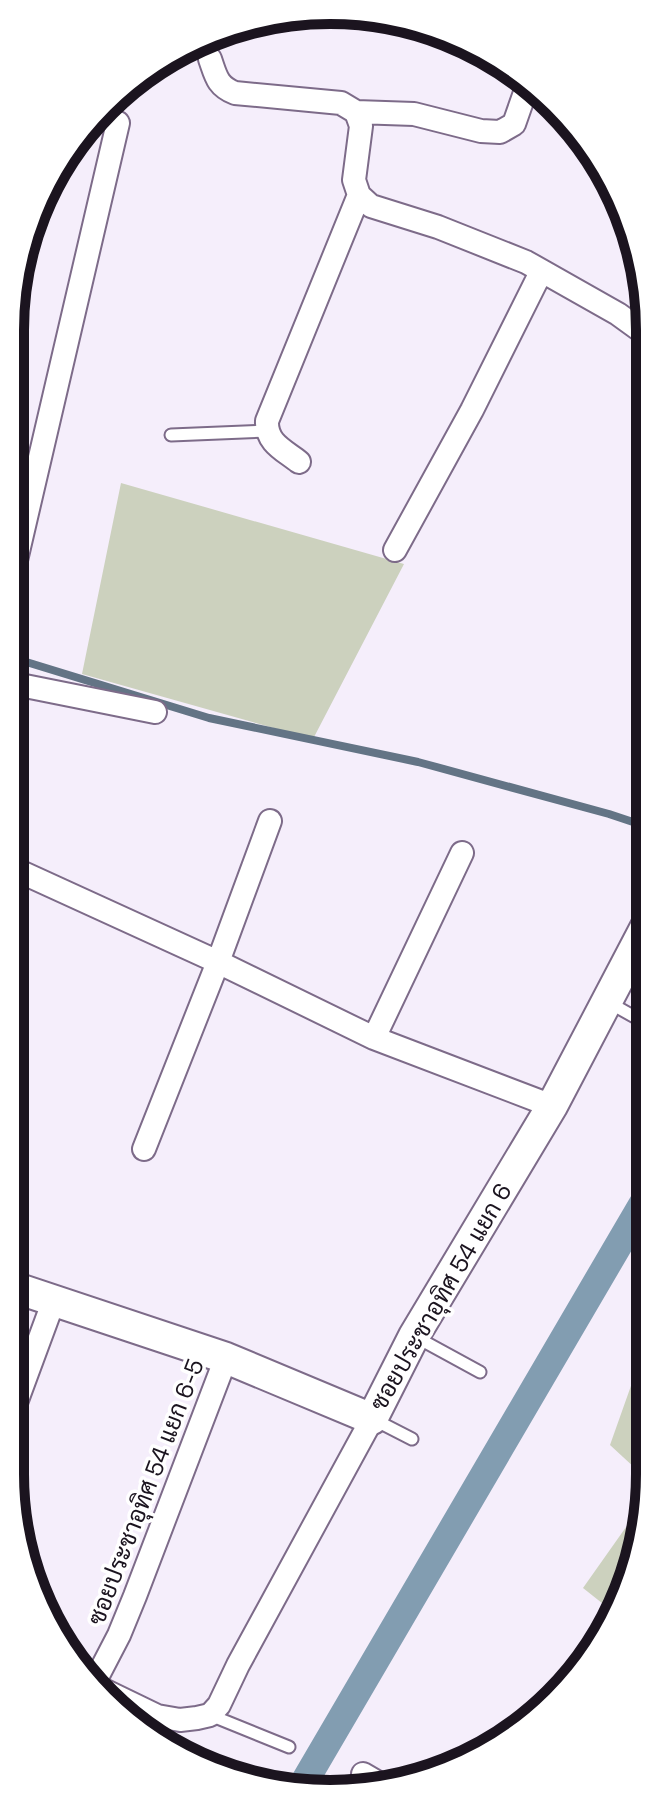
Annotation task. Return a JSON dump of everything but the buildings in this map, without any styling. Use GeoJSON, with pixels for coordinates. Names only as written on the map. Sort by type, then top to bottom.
{"type":"FeatureCollection","features":[{"type":"Feature","properties":{"kind":"street"},"geometry":{"type":"LineString","coordinates":[[210,59],[217,80],[224,89],[235,93],[341,103],[356,112],[414,114],[481,131],[500,132],[514,124],[525,94]]}},
{"type":"Feature","properties":{"kind":"street"},"geometry":{"type":"LineString","coordinates":[[356,112],[361,126],[354,180],[359,195],[371,206],[438,227],[526,262],[636,327]]}},
{"type":"Feature","properties":{"kind":"street"},"geometry":{"type":"LineString","coordinates":[[24,516],[118,123]]}},
{"type":"Feature","properties":{"kind":"street"},"geometry":{"type":"LineString","coordinates":[[299,462],[270,440],[266,431],[267,421],[359,195]]}},
{"type":"Feature","properties":{"kind":"street"},"geometry":{"type":"LineString","coordinates":[[395,550],[472,410],[541,272]]}},
{"type":"Feature","properties":{"kind":"street"},"geometry":{"type":"LineString","coordinates":[[24,686],[155,712]]}},
{"type":"Feature","properties":{"kind":"street"},"geometry":{"type":"LineString","coordinates":[[144,1149],[270,821]]}},
{"type":"Feature","properties":{"kind":"street"},"geometry":{"type":"LineString","coordinates":[[374,1038],[462,853]]}},
{"type":"Feature","properties":{"kind":"street"},"geometry":{"type":"LineString","coordinates":[[24,873],[374,1038],[552,1106]]}},
{"type":"Feature","properties":{"kind":"street","name":"ซอยประชาอุทิศ 54 แยก 6"},"geometry":{"type":"LineString","coordinates":[[24,1290],[226,1358],[372,1419],[414,1336],[552,1106],[636,945]]}},
{"type":"Feature","properties":{"kind":"street"},"geometry":{"type":"LineString","coordinates":[[24,1381],[54,1300]]}},
{"type":"Feature","properties":{"kind":"street","name":"ซอยประชาอุทิศ 54 แยก 6-5"},"geometry":{"type":"LineString","coordinates":[[99,1675],[130,1609],[226,1358]]}},
{"type":"Feature","properties":{"kind":"street"},"geometry":{"type":"LineString","coordinates":[[148,1720],[180,1720],[210,1715],[219,1705],[372,1419]]}},
{"type":"Feature","properties":{"kind":"street"},"geometry":{"type":"LineString","coordinates":[[363,1774],[368,1777]]}},
{"type":"Feature","properties":{"kind":"lane"},"geometry":{"type":"LineString","coordinates":[[171,435],[266,431]]}},
{"type":"Feature","properties":{"kind":"lane"},"geometry":{"type":"LineString","coordinates":[[606,1001],[636,1018]]}},
{"type":"Feature","properties":{"kind":"lane"},"geometry":{"type":"LineString","coordinates":[[414,1336],[480,1372]]}},
{"type":"Feature","properties":{"kind":"lane"},"geometry":{"type":"LineString","coordinates":[[372,1419],[412,1439]]}},
{"type":"Feature","properties":{"kind":"lane"},"geometry":{"type":"LineString","coordinates":[[210,1715],[289,1747]]}},
{"type":"Feature","properties":{"kind":"green space"},"geometry":{"type":"Polygon","coordinates":[[[24,446],[35,448],[24,497],[24,446]]]}},
{"type":"Feature","properties":{"kind":"green space"},"geometry":{"type":"Polygon","coordinates":[[[121,483],[404,564],[313,739],[82,674],[121,483]]]}},
{"type":"Feature","properties":{"kind":"green space"},"geometry":{"type":"Polygon","coordinates":[[[636,1372],[636,1469],[610,1445],[636,1372]]]}},
{"type":"Feature","properties":{"kind":"green space"},"geometry":{"type":"Polygon","coordinates":[[[631,1520],[626,1553],[606,1606],[583,1588],[631,1520]]]}},
{"type":"Feature","properties":{"kind":"waterway"},"geometry":{"type":"LineString","coordinates":[[24,661],[209,718],[418,762],[636,823]]}},
{"type":"Feature","properties":{"kind":"waterway"},"geometry":{"type":"LineString","coordinates":[[306,1779],[636,1215]]}}]}
